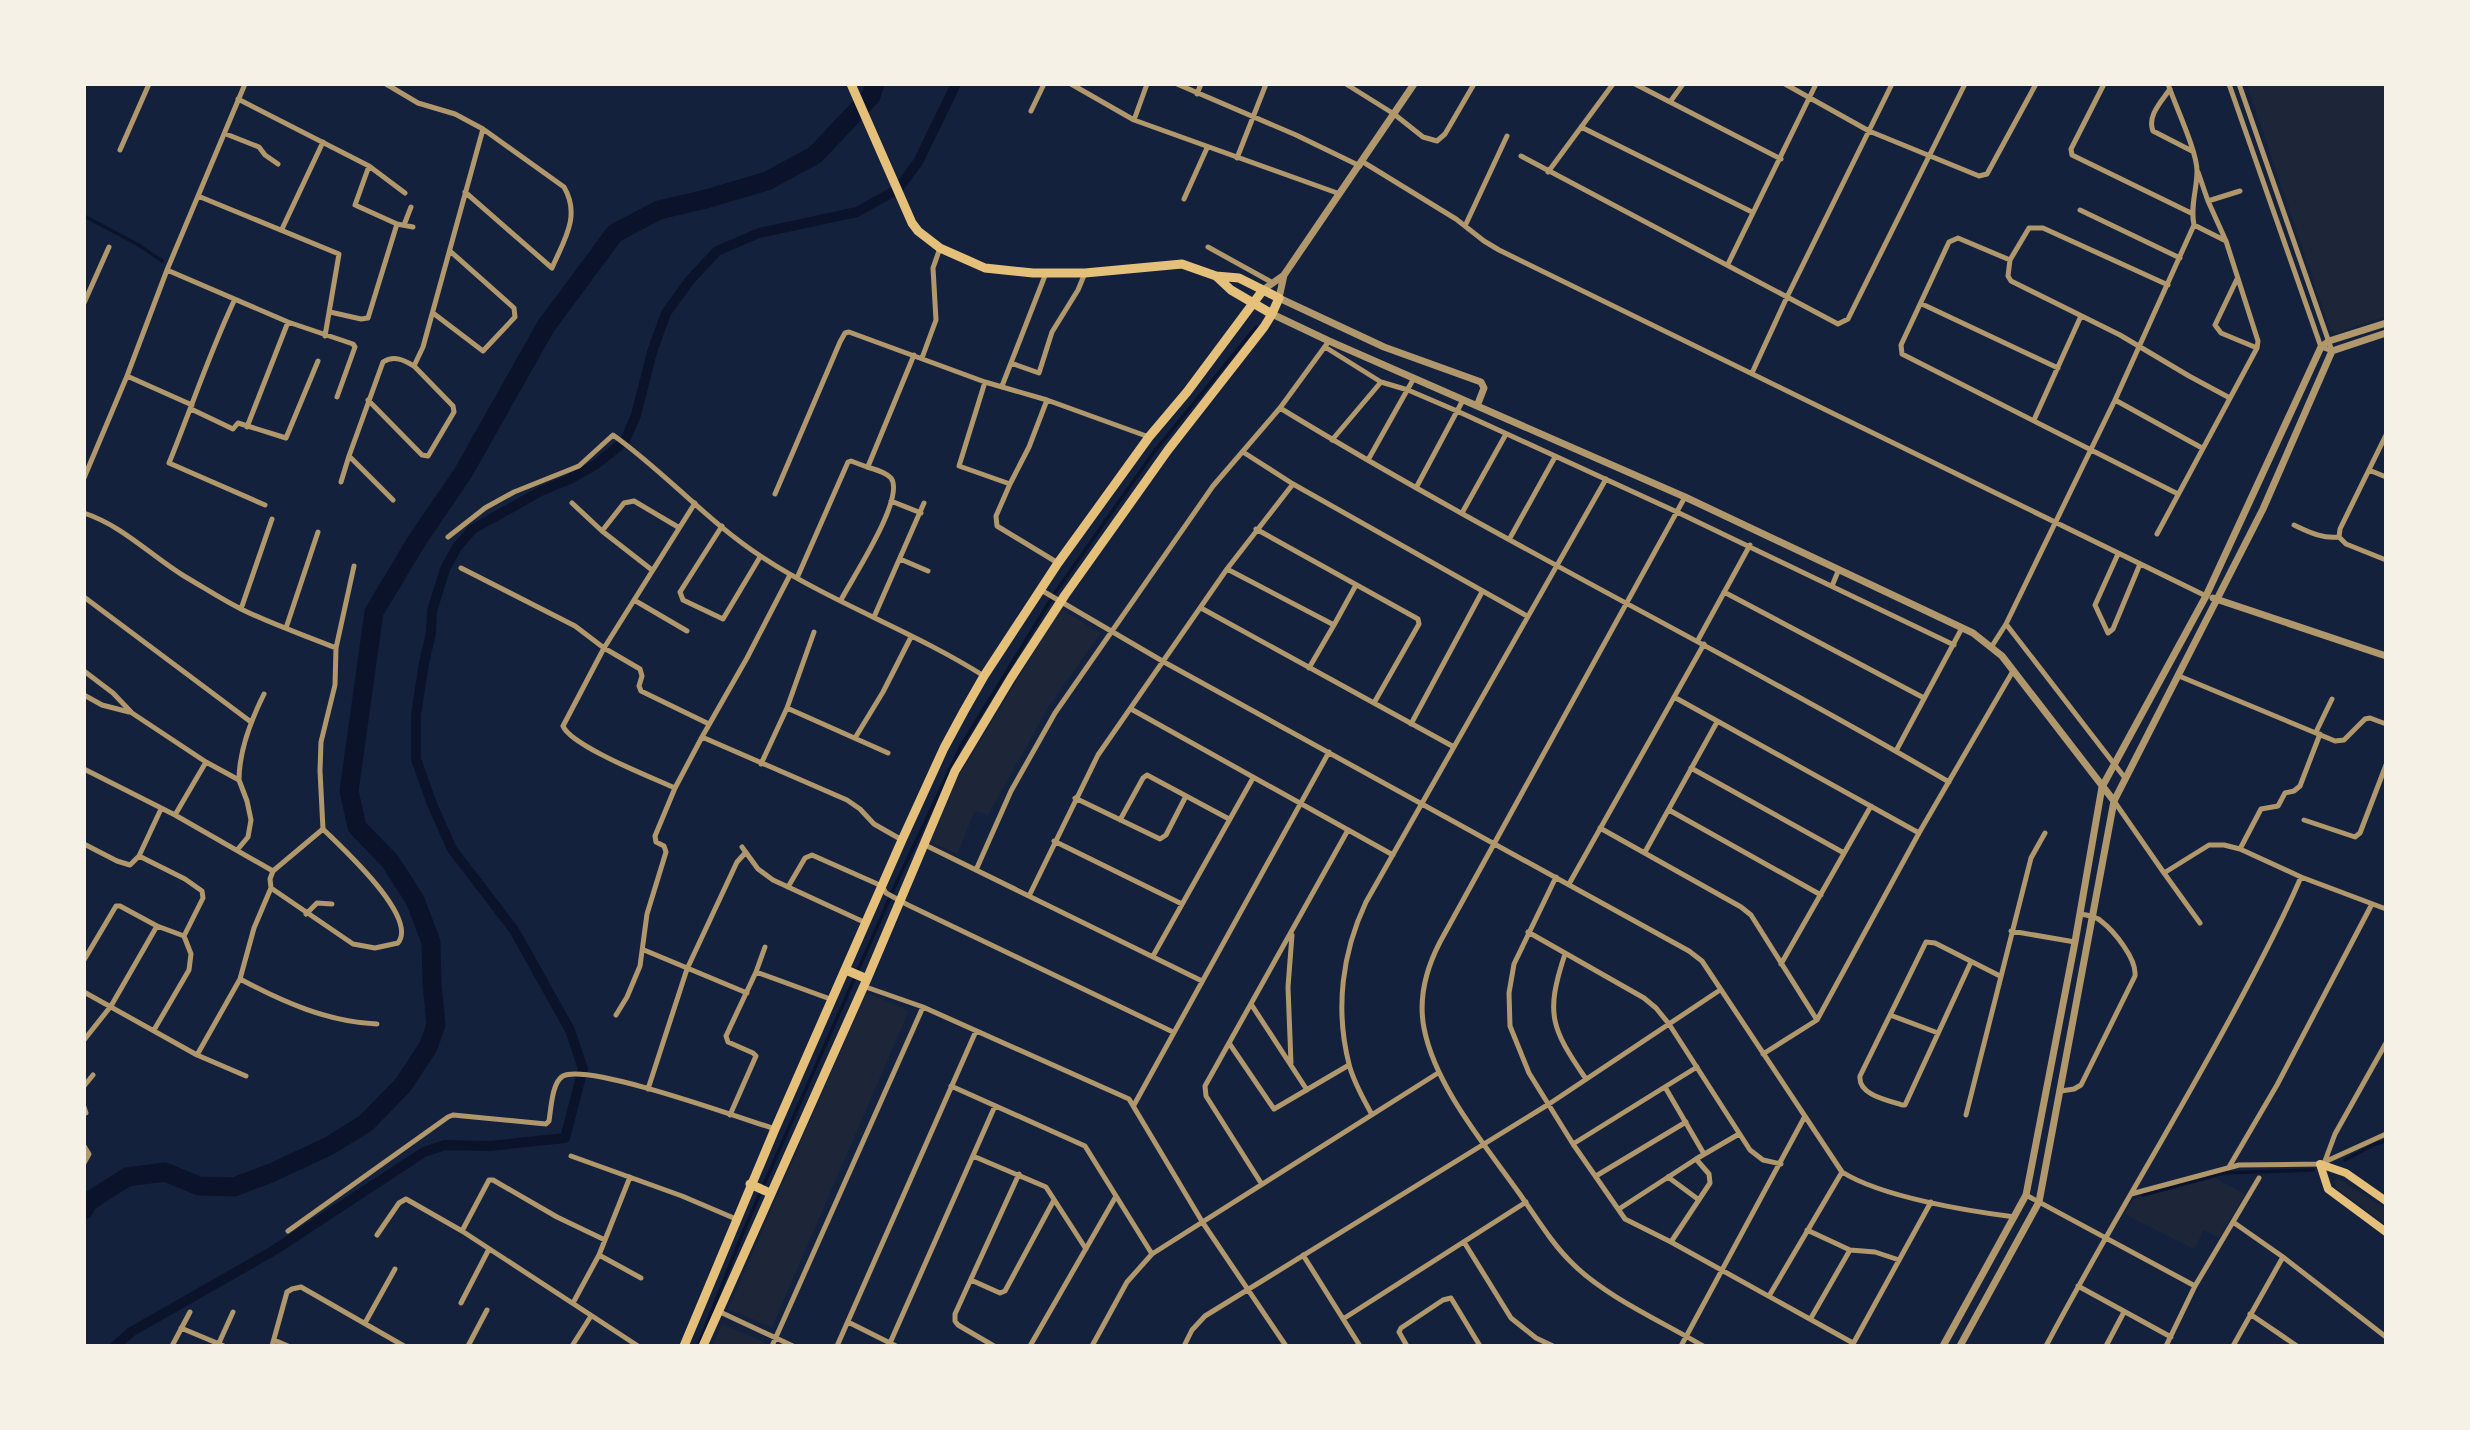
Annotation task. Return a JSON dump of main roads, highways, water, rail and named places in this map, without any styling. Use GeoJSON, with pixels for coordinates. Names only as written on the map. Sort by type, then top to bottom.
{"type":"FeatureCollection","features":[{"type":"Feature","properties":{"kind":"main road"},"geometry":{"type":"LineString","coordinates":[[684,1346],[736,1219],[761,1189],[775,1129],[833,1000],[858,977],[866,923],[884,890],[902,840],[924,818],[955,771],[1055,599],[1272,314],[1280,293],[1263,290],[1239,278],[1216,276],[1192,266],[1175,264],[1085,273],[1046,273],[985,268],[940,248],[918,231],[851,84]]}},
{"type":"Feature","properties":{"kind":"main road"},"geometry":{"type":"LineString","coordinates":[[1216,276],[1231,290],[1272,314]]}},
{"type":"Feature","properties":{"kind":"main road"},"geometry":{"type":"LineString","coordinates":[[703,1346],[761,1189],[858,977],[899,900],[923,844],[924,818],[944,748],[984,676],[1058,563],[1149,438],[1263,290]]}},
{"type":"Feature","properties":{"kind":"main road"},"geometry":{"type":"LineString","coordinates":[[2386,1201],[2346,1173],[2323,1162],[2328,1189],[2386,1232]]}},
{"type":"Feature","properties":{"kind":"waterway"},"geometry":{"type":"LineString","coordinates":[[84,1210],[88,1202],[127,1177],[165,1172],[199,1186],[234,1187],[271,1173],[329,1146],[366,1123],[403,1085],[428,1047],[436,1025],[431,942],[415,900],[390,861],[357,827],[349,791],[374,612],[416,542],[463,473],[546,326],[615,233],[659,210],[767,181],[815,155],[871,96],[875,84]]}},
{"type":"Feature","properties":{"kind":"waterway"},"geometry":{"type":"LineString","coordinates":[[115,1346],[131,1332],[273,1251],[424,1152],[445,1145],[490,1146],[565,1138],[583,1069],[570,1030],[514,930],[452,849],[416,759],[416,715],[431,633],[432,611],[445,569],[457,547],[473,529],[595,465],[625,441],[636,415],[652,352],[666,313],[690,280],[717,251],[759,233],[857,212],[898,189],[918,162],[956,84]]}},
{"type":"Feature","properties":{"kind":"waterway"},"geometry":{"type":"LineString","coordinates":[[84,216],[137,244],[162,261]]}},
{"type":"Feature","properties":{"kind":"waterway"},"geometry":{"type":"LineString","coordinates":[[698,1346],[744,1230],[895,886],[961,746],[1055,593],[1154,452],[1256,327]]}},
{"type":"Feature","properties":{"kind":"waterway"},"geometry":{"type":"LineString","coordinates":[[2345,1160],[2386,1141]]}},
{"type":"Feature","properties":{"kind":"waterway"},"geometry":{"type":"LineString","coordinates":[[2143,1195],[2223,1173],[2313,1170]]}}]}
